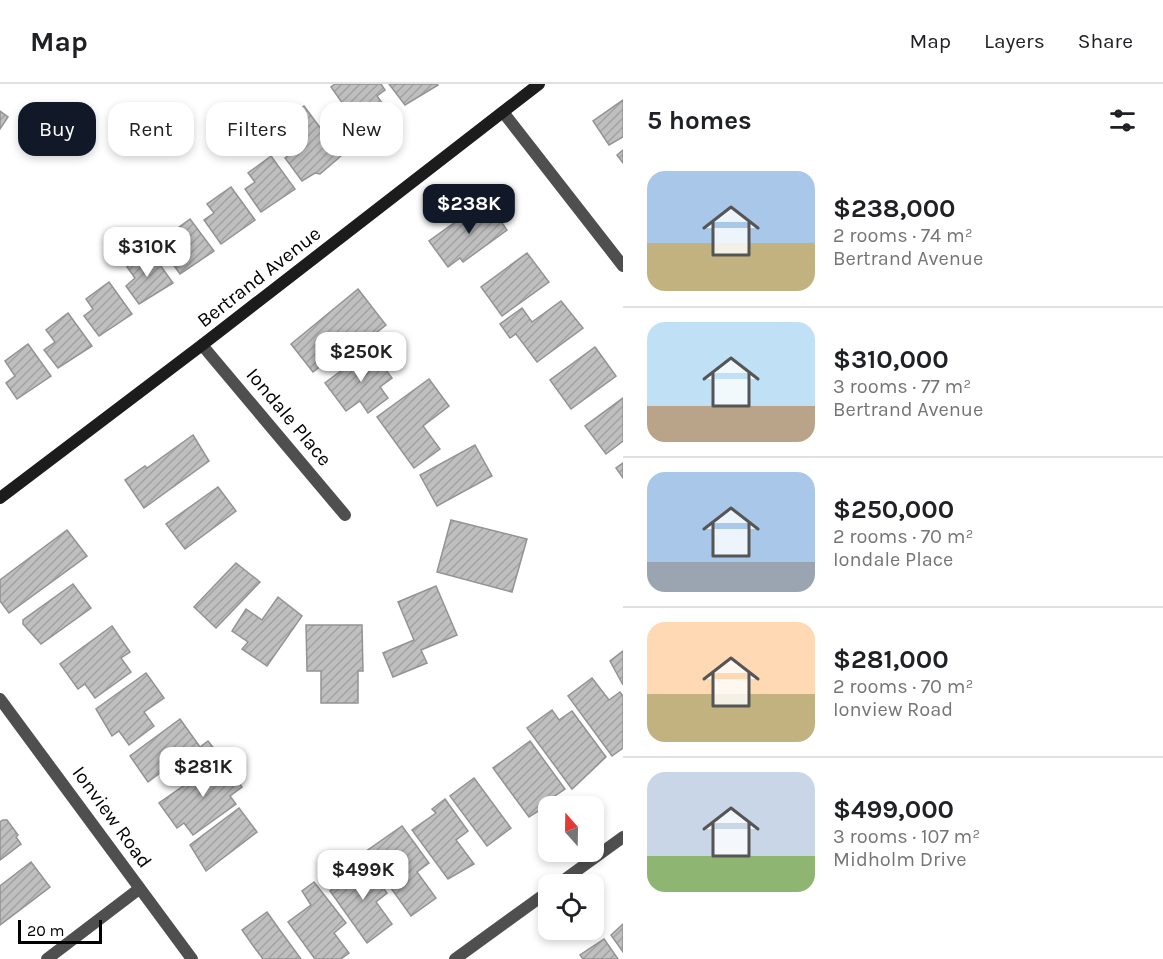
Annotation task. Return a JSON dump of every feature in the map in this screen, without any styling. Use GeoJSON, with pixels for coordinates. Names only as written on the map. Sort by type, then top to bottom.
{"type":"FeatureCollection","features":[{"type":"Feature","properties":{"kind":"street","name":"Bertrand Avenue"},"geometry":{"type":"LineString","coordinates":[[0,498],[539,84]]}},
{"type":"Feature","properties":{"kind":"street"},"geometry":{"type":"LineString","coordinates":[[503,112],[623,266]]}},
{"type":"Feature","properties":{"kind":"street","name":"Iondale Place"},"geometry":{"type":"LineString","coordinates":[[202,345],[345,515]]}},
{"type":"Feature","properties":{"kind":"street","name":"Ionview Road"},"geometry":{"type":"LineString","coordinates":[[0,699],[192,959]]}},
{"type":"Feature","properties":{"kind":"street"},"geometry":{"type":"LineString","coordinates":[[572,874],[623,837]]}},
{"type":"Feature","properties":{"kind":"street"},"geometry":{"type":"LineString","coordinates":[[47,959],[139,889]]}},
{"type":"Feature","properties":{"kind":"street"},"geometry":{"type":"LineString","coordinates":[[455,959],[538,899]]}},
{"type":"Feature","properties":{"kind":"building"},"geometry":{"type":"Polygon","coordinates":[[[335,84],[381,84],[385,90],[377,96],[381,102],[342,102],[331,87],[335,84]]]}},
{"type":"Feature","properties":{"kind":"building"},"geometry":{"type":"Polygon","coordinates":[[[389,84],[438,85],[405,105],[389,84]]]}},
{"type":"Feature","properties":{"kind":"building"},"geometry":{"type":"Polygon","coordinates":[[[623,100],[623,137],[609,145],[593,121],[623,100]]]}},
{"type":"Feature","properties":{"kind":"building"},"geometry":{"type":"Polygon","coordinates":[[[0,111],[8,117],[0,129],[0,111]]]}},
{"type":"Feature","properties":{"kind":"building"},"geometry":{"type":"Polygon","coordinates":[[[308,111],[320,128],[320,156],[341,156],[320,174],[315,173],[302,181],[285,158],[308,156],[308,111]]]}},
{"type":"Feature","properties":{"kind":"building"},"geometry":{"type":"Polygon","coordinates":[[[623,150],[623,163],[617,155],[623,150]]]}},
{"type":"Feature","properties":{"kind":"building"},"geometry":{"type":"Polygon","coordinates":[[[271,156],[295,189],[261,212],[245,189],[255,182],[248,173],[271,156]]]}},
{"type":"Feature","properties":{"kind":"building"},"geometry":{"type":"Polygon","coordinates":[[[231,187],[255,220],[221,244],[204,220],[214,213],[207,204],[231,187]]]}},
{"type":"Feature","properties":{"kind":"building"},"geometry":{"type":"Polygon","coordinates":[[[486,200],[507,230],[463,262],[460,258],[448,267],[429,241],[486,200]]]}},
{"type":"Feature","properties":{"kind":"building"},"geometry":{"type":"Polygon","coordinates":[[[190,219],[214,251],[180,274],[165,253],[175,246],[167,236],[190,219]]]}},
{"type":"Feature","properties":{"kind":"building"},"geometry":{"type":"Polygon","coordinates":[[[150,251],[173,283],[139,304],[126,286],[135,278],[127,267],[150,251]]]}},
{"type":"Feature","properties":{"kind":"building"},"geometry":{"type":"Polygon","coordinates":[[[527,253],[549,282],[502,316],[481,287],[527,253]]]}},
{"type":"Feature","properties":{"kind":"building"},"geometry":{"type":"Polygon","coordinates":[[[109,282],[132,314],[99,336],[84,316],[93,309],[86,299],[109,282]]]}},
{"type":"Feature","properties":{"kind":"building"},"geometry":{"type":"Polygon","coordinates":[[[358,289],[386,325],[359,346],[354,340],[313,372],[291,344],[358,289]]]}},
{"type":"Feature","properties":{"kind":"building"},"geometry":{"type":"Polygon","coordinates":[[[561,301],[583,328],[537,362],[516,334],[510,338],[500,324],[522,308],[532,322],[561,301]]]}},
{"type":"Feature","properties":{"kind":"building"},"geometry":{"type":"Polygon","coordinates":[[[68,313],[92,346],[58,368],[44,350],[55,342],[46,330],[68,313]]]}},
{"type":"Feature","properties":{"kind":"building"},"geometry":{"type":"Polygon","coordinates":[[[28,344],[51,376],[17,399],[6,383],[15,376],[5,361],[28,344]]]}},
{"type":"Feature","properties":{"kind":"building"},"geometry":{"type":"Polygon","coordinates":[[[595,347],[616,376],[571,409],[550,380],[595,347]]]}},
{"type":"Feature","properties":{"kind":"building"},"geometry":{"type":"Polygon","coordinates":[[[370,349],[392,378],[380,387],[388,398],[368,413],[360,401],[346,411],[325,383],[370,349]]]}},
{"type":"Feature","properties":{"kind":"building"},"geometry":{"type":"Polygon","coordinates":[[[429,379],[449,406],[423,426],[440,449],[414,468],[377,417],[429,379]]]}},
{"type":"Feature","properties":{"kind":"building"},"geometry":{"type":"Polygon","coordinates":[[[623,398],[623,441],[606,454],[585,426],[623,398]]]}},
{"type":"Feature","properties":{"kind":"building"},"geometry":{"type":"Polygon","coordinates":[[[193,435],[209,461],[144,508],[125,480],[145,466],[147,468],[193,435]]]}},
{"type":"Feature","properties":{"kind":"building"},"geometry":{"type":"Polygon","coordinates":[[[475,445],[492,476],[437,506],[420,475],[475,445]]]}},
{"type":"Feature","properties":{"kind":"building"},"geometry":{"type":"Polygon","coordinates":[[[623,463],[623,478],[616,468],[623,463]]]}},
{"type":"Feature","properties":{"kind":"building"},"geometry":{"type":"Polygon","coordinates":[[[218,487],[236,511],[185,549],[166,524],[218,487]]]}},
{"type":"Feature","properties":{"kind":"building"},"geometry":{"type":"Polygon","coordinates":[[[451,520],[527,539],[512,592],[437,572],[451,520]]]}},
{"type":"Feature","properties":{"kind":"building"},"geometry":{"type":"Polygon","coordinates":[[[67,530],[87,556],[9,613],[0,601],[0,580],[67,530]]]}},
{"type":"Feature","properties":{"kind":"building"},"geometry":{"type":"Polygon","coordinates":[[[236,563],[260,582],[216,628],[194,607],[236,563]]]}},
{"type":"Feature","properties":{"kind":"building"},"geometry":{"type":"Polygon","coordinates":[[[73,584],[91,608],[41,644],[23,624],[23,620],[73,584]]]}},
{"type":"Feature","properties":{"kind":"building"},"geometry":{"type":"Polygon","coordinates":[[[436,586],[457,635],[421,650],[427,663],[393,677],[383,653],[414,640],[398,602],[436,586]]]}},
{"type":"Feature","properties":{"kind":"building"},"geometry":{"type":"Polygon","coordinates":[[[278,597],[302,616],[267,666],[242,649],[248,642],[232,631],[246,609],[262,620],[278,597]]]}},
{"type":"Feature","properties":{"kind":"building"},"geometry":{"type":"Polygon","coordinates":[[[306,625],[362,625],[363,671],[358,671],[358,703],[321,703],[321,671],[307,671],[306,625]]]}},
{"type":"Feature","properties":{"kind":"building"},"geometry":{"type":"Polygon","coordinates":[[[112,626],[130,652],[121,658],[131,672],[95,698],[85,684],[78,689],[60,664],[112,626]]]}},
{"type":"Feature","properties":{"kind":"building"},"geometry":{"type":"Polygon","coordinates":[[[623,651],[623,685],[610,661],[623,651]]]}},
{"type":"Feature","properties":{"kind":"building"},"geometry":{"type":"Polygon","coordinates":[[[146,673],[164,698],[144,712],[154,726],[129,745],[119,731],[112,736],[96,709],[146,673]]]}},
{"type":"Feature","properties":{"kind":"building"},"geometry":{"type":"Polygon","coordinates":[[[592,678],[609,700],[620,692],[623,696],[623,748],[612,756],[568,696],[592,678]]]}},
{"type":"Feature","properties":{"kind":"building"},"geometry":{"type":"Polygon","coordinates":[[[552,710],[559,720],[572,711],[606,757],[572,789],[527,728],[552,710]]]}},
{"type":"Feature","properties":{"kind":"building"},"geometry":{"type":"Polygon","coordinates":[[[180,719],[200,747],[208,741],[216,751],[182,778],[172,764],[148,782],[130,756],[180,719]]]}},
{"type":"Feature","properties":{"kind":"building"},"geometry":{"type":"Polygon","coordinates":[[[530,741],[565,789],[555,796],[538,796],[538,811],[529,817],[493,768],[530,741]]]}},
{"type":"Feature","properties":{"kind":"building"},"geometry":{"type":"Polygon","coordinates":[[[222,759],[242,787],[230,796],[236,804],[193,835],[184,823],[177,828],[159,803],[222,759]]]}},
{"type":"Feature","properties":{"kind":"building"},"geometry":{"type":"Polygon","coordinates":[[[474,778],[511,828],[487,846],[450,796],[474,778]]]}},
{"type":"Feature","properties":{"kind":"building"},"geometry":{"type":"Polygon","coordinates":[[[445,799],[468,831],[456,840],[474,864],[448,879],[412,830],[436,813],[432,809],[445,799]]]}},
{"type":"Feature","properties":{"kind":"building"},"geometry":{"type":"Polygon","coordinates":[[[239,808],[257,832],[206,871],[190,845],[239,808]]]}},
{"type":"Feature","properties":{"kind":"building"},"geometry":{"type":"Polygon","coordinates":[[[7,820],[18,835],[16,837],[21,844],[0,860],[0,822],[7,820]]]}},
{"type":"Feature","properties":{"kind":"building"},"geometry":{"type":"Polygon","coordinates":[[[402,826],[429,863],[417,872],[436,898],[411,916],[365,852],[402,826]]]}},
{"type":"Feature","properties":{"kind":"building"},"geometry":{"type":"Polygon","coordinates":[[[360,857],[387,893],[376,902],[392,924],[367,943],[330,891],[354,873],[348,865],[360,857]]]}},
{"type":"Feature","properties":{"kind":"building"},"geometry":{"type":"Polygon","coordinates":[[[31,862],[50,887],[0,925],[0,886],[31,862]]]}},
{"type":"Feature","properties":{"kind":"building"},"geometry":{"type":"Polygon","coordinates":[[[314,882],[346,923],[334,933],[349,953],[341,959],[315,959],[288,922],[311,905],[302,891],[314,882]]]}},
{"type":"Feature","properties":{"kind":"building"},"geometry":{"type":"Polygon","coordinates":[[[267,912],[301,959],[263,959],[254,947],[242,930],[267,912]]]}},
{"type":"Feature","properties":{"kind":"building"},"geometry":{"type":"Polygon","coordinates":[[[623,924],[623,952],[611,935],[623,924]]]}},
{"type":"Feature","properties":{"kind":"building"},"geometry":{"type":"Polygon","coordinates":[[[604,939],[618,959],[583,959],[580,955],[604,939]]]}}]}
